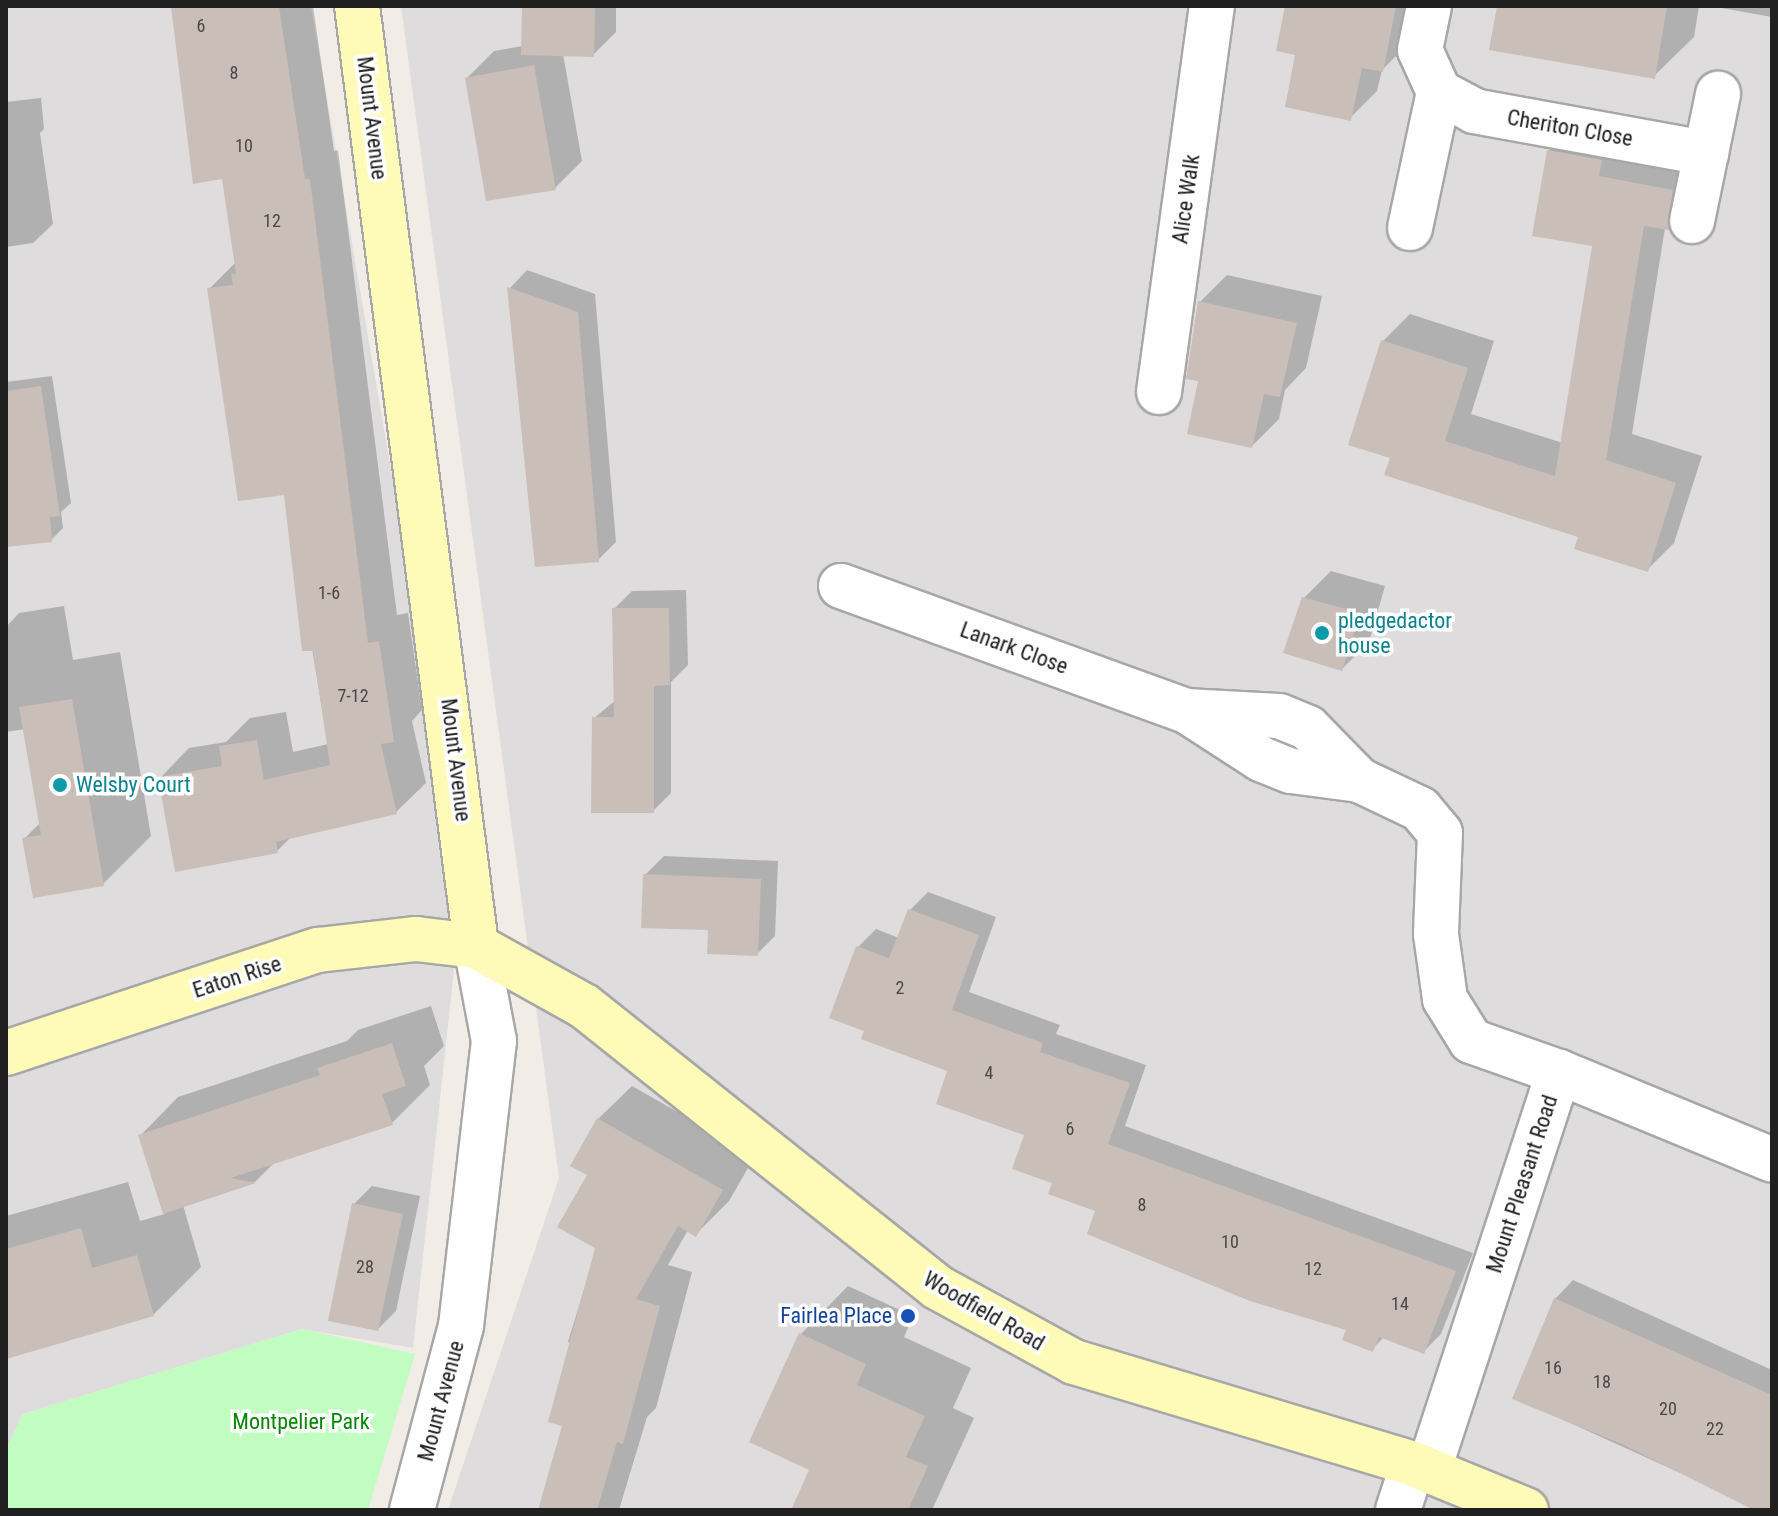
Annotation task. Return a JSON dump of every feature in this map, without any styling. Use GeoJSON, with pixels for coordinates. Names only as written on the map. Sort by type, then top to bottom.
{"type":"FeatureCollection","features":[{"type":"Feature","properties":{"kind":"street","name":"Mount Avenue"},"geometry":{"type":"LineString","coordinates":[[357,6],[476,946],[494,1041],[461,1326],[412,1510]]}},
{"type":"Feature","properties":{"kind":"street","name":"Alice Walk"},"geometry":{"type":"LineString","coordinates":[[1159,392],[1212,6]]}},
{"type":"Feature","properties":{"kind":"street"},"geometry":{"type":"LineString","coordinates":[[1410,228],[1439,92],[1420,50],[1429,6]]}},
{"type":"Feature","properties":{"kind":"street","name":"Cheriton Close"},"geometry":{"type":"LineString","coordinates":[[1439,92],[1474,111],[1706,153]]}},
{"type":"Feature","properties":{"kind":"street"},"geometry":{"type":"LineString","coordinates":[[1692,221],[1718,94]]}},
{"type":"Feature","properties":{"kind":"street","name":"Lanark Close"},"geometry":{"type":"LineString","coordinates":[[841,586],[1186,711],[1279,716],[1308,728],[1359,780],[1420,809],[1440,833],[1436,934],[1445,999],[1471,1041],[1559,1072]]}},
{"type":"Feature","properties":{"kind":"street","name":"Eaton Rise"},"geometry":{"type":"LineString","coordinates":[[6,1053],[318,950],[416,939],[476,946]]}},
{"type":"Feature","properties":{"kind":"street","name":"Woodfield Road"},"geometry":{"type":"LineString","coordinates":[[476,946],[584,1006],[950,1295],[1074,1362],[1421,1467],[1526,1510]]}},
{"type":"Feature","properties":{"kind":"street","name":"Mount Pleasant Road"},"geometry":{"type":"LineString","coordinates":[[1421,1467],[1559,1072],[1772,1160]]}},
{"type":"Feature","properties":{"kind":"street"},"geometry":{"type":"LineString","coordinates":[[1398,1510],[1421,1467]]}},
{"type":"Feature","properties":{"kind":"shaded area"},"geometry":{"type":"Polygon","coordinates":[[[6,6],[311,6],[463,887],[413,1348],[302,1329],[23,1414],[6,1449],[6,6]]]}},
{"type":"Feature","properties":{"kind":"shaded area"},"geometry":{"type":"Polygon","coordinates":[[[401,6],[1772,6],[1772,1510],[448,1510],[559,1178],[401,6]]]}},
{"type":"Feature","properties":{"kind":"green space","name":"Montpelier Park"},"geometry":{"type":"Polygon","coordinates":[[[302,1329],[415,1354],[368,1510],[6,1510],[6,1450],[23,1414],[302,1329]]]}},
{"type":"Feature","properties":{"kind":"building"},"geometry":{"type":"Polygon","coordinates":[[[171,6],[279,6],[305,179],[310,179],[368,643],[379,641],[394,742],[381,744],[397,814],[276,842],[278,853],[175,872],[158,777],[222,766],[219,746],[257,740],[264,780],[330,765],[313,651],[302,651],[284,495],[238,501],[207,288],[233,285],[231,274],[236,274],[222,179],[193,184],[171,6]]]}},
{"type":"Feature","properties":{"kind":"building"},"geometry":{"type":"Polygon","coordinates":[[[522,6],[595,6],[594,57],[521,55],[522,6]]]}},
{"type":"Feature","properties":{"kind":"building"},"geometry":{"type":"Polygon","coordinates":[[[1285,6],[1396,6],[1383,72],[1362,68],[1351,121],[1285,107],[1295,55],[1276,51],[1285,6]]]}},
{"type":"Feature","properties":{"kind":"building"},"geometry":{"type":"Polygon","coordinates":[[[1497,6],[1667,6],[1655,79],[1489,50],[1497,6]]]}},
{"type":"Feature","properties":{"kind":"building"},"geometry":{"type":"Polygon","coordinates":[[[534,65],[556,190],[486,201],[465,78],[534,65]]]}},
{"type":"Feature","properties":{"kind":"building"},"geometry":{"type":"Polygon","coordinates":[[[1547,150],[1602,160],[1599,176],[1673,190],[1669,230],[1644,226],[1606,460],[1676,483],[1648,572],[1574,549],[1578,537],[1384,475],[1390,458],[1348,445],[1381,340],[1468,368],[1445,441],[1555,476],[1592,246],[1532,236],[1547,150]]]}},
{"type":"Feature","properties":{"kind":"building"},"geometry":{"type":"Polygon","coordinates":[[[507,287],[578,312],[599,562],[535,567],[507,287]]]}},
{"type":"Feature","properties":{"kind":"building"},"geometry":{"type":"Polygon","coordinates":[[[1198,301],[1297,323],[1280,397],[1264,394],[1252,448],[1187,434],[1198,381],[1186,379],[1198,301]]]}},
{"type":"Feature","properties":{"kind":"building"},"geometry":{"type":"Polygon","coordinates":[[[41,386],[60,516],[50,517],[52,542],[6,547],[6,391],[41,386]]]}},
{"type":"Feature","properties":{"kind":"building","name":"pledgedactor house"},"geometry":{"type":"Polygon","coordinates":[[[1302,597],[1360,613],[1342,671],[1283,653],[1302,597]]]}},
{"type":"Feature","properties":{"kind":"building"},"geometry":{"type":"Polygon","coordinates":[[[612,608],[669,608],[670,685],[654,686],[654,813],[591,813],[592,717],[614,717],[612,608]]]}},
{"type":"Feature","properties":{"kind":"building","name":"Welsby Court"},"geometry":{"type":"Polygon","coordinates":[[[72,699],[104,886],[33,898],[22,838],[41,835],[19,707],[72,699]]]}},
{"type":"Feature","properties":{"kind":"building"},"geometry":{"type":"Polygon","coordinates":[[[643,874],[761,879],[758,956],[707,954],[708,930],[641,928],[643,874]]]}},
{"type":"Feature","properties":{"kind":"building"},"geometry":{"type":"Polygon","coordinates":[[[908,909],[979,935],[952,1010],[1043,1043],[1040,1052],[1130,1083],[1108,1144],[1456,1271],[1424,1354],[1379,1337],[1373,1352],[1342,1340],[1346,1330],[1250,1301],[1087,1234],[1095,1211],[1048,1194],[1052,1183],[1012,1169],[1024,1135],[936,1104],[947,1071],[861,1039],[864,1031],[829,1018],[856,946],[889,958],[908,909]]]}},
{"type":"Feature","properties":{"kind":"building"},"geometry":{"type":"Polygon","coordinates":[[[392,1043],[406,1086],[382,1094],[393,1125],[231,1178],[256,1183],[163,1214],[138,1135],[320,1075],[317,1068],[392,1043]]]}},
{"type":"Feature","properties":{"kind":"building"},"geometry":{"type":"Polygon","coordinates":[[[597,1118],[723,1190],[696,1237],[678,1226],[636,1299],[660,1306],[623,1444],[617,1442],[597,1510],[538,1510],[562,1426],[548,1422],[595,1248],[557,1227],[587,1175],[570,1166],[597,1118]]]}},
{"type":"Feature","properties":{"kind":"building"},"geometry":{"type":"Polygon","coordinates":[[[352,1203],[403,1214],[378,1331],[328,1321],[352,1203]]]}},
{"type":"Feature","properties":{"kind":"building"},"geometry":{"type":"Polygon","coordinates":[[[81,1228],[92,1268],[137,1255],[154,1316],[6,1359],[6,1249],[81,1228]]]}},
{"type":"Feature","properties":{"kind":"building"},"geometry":{"type":"Polygon","coordinates":[[[1554,1298],[1772,1395],[1772,1510],[1754,1510],[1624,1445],[1512,1399],[1554,1298]]]}},
{"type":"Feature","properties":{"kind":"building"},"geometry":{"type":"Polygon","coordinates":[[[799,1333],[866,1364],[857,1385],[925,1416],[906,1457],[928,1466],[908,1510],[791,1510],[809,1470],[749,1442],[799,1333]]]}},
{"type":"Feature","properties":{"kind":"place","name":"pledgedactor house"},"geometry":{"type":"Point","coordinates":[1322,633]}},
{"type":"Feature","properties":{"kind":"place","name":"Welsby Court"},"geometry":{"type":"Point","coordinates":[60,785]}},
{"type":"Feature","properties":{"kind":"place","name":"Fairlea Place"},"geometry":{"type":"Point","coordinates":[908,1316]}}]}
